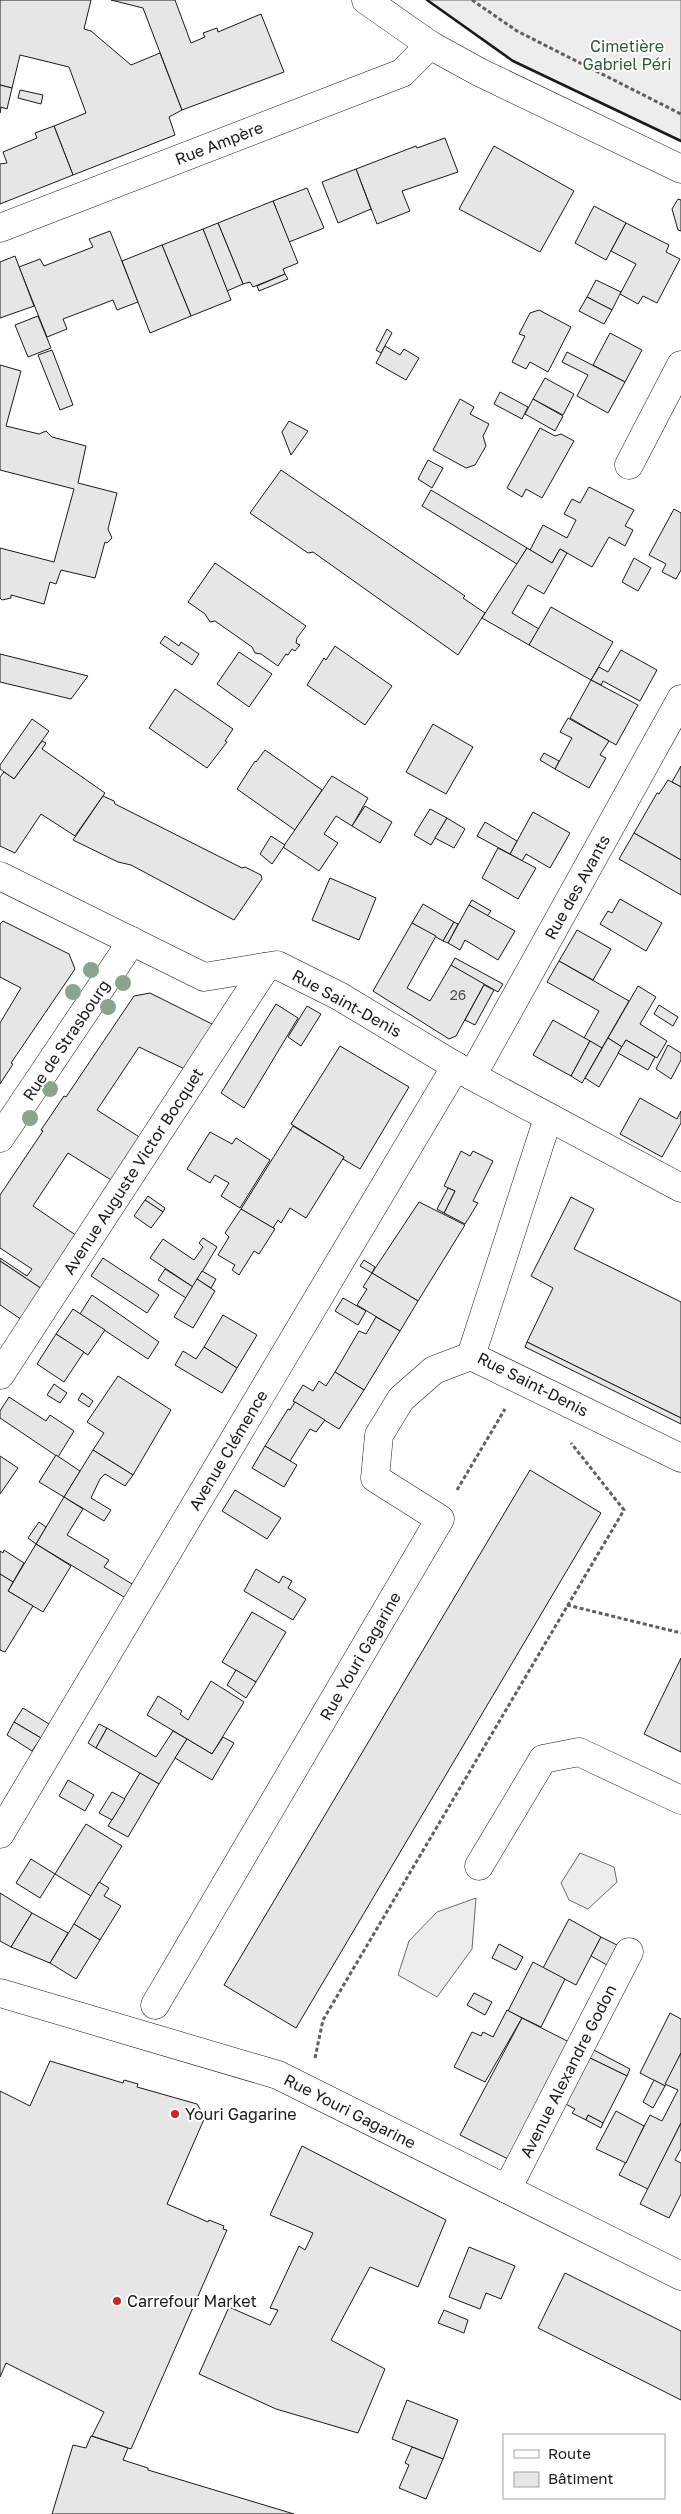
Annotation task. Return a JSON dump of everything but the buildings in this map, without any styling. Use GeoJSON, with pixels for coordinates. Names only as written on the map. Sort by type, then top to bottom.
{"type":"FeatureCollection","features":[{"type":"Feature","properties":{"kind":"street"},"geometry":{"type":"LineString","coordinates":[[366,0],[430,45],[479,72],[681,169]]}},
{"type":"Feature","properties":{"kind":"street","name":"Rue Ampère"},"geometry":{"type":"LineString","coordinates":[[0,228],[402,73],[430,45]]}},
{"type":"Feature","properties":{"kind":"street"},"geometry":{"type":"LineString","coordinates":[[629,465],[681,365]]}},
{"type":"Feature","properties":{"kind":"street","name":"Rue des Avants"},"geometry":{"type":"LineString","coordinates":[[464,1071],[681,699]]}},
{"type":"Feature","properties":{"kind":"street","name":"Rue Saint-Denis"},"geometry":{"type":"LineString","coordinates":[[0,876],[204,977],[276,965],[339,996],[464,1071],[548,1118],[681,1188]]}},
{"type":"Feature","properties":{"kind":"street","name":"Rue de Strasbourg"},"geometry":{"type":"LineString","coordinates":[[0,1138],[132,941]]}},
{"type":"Feature","properties":{"kind":"street","name":"Avenue Auguste Victor Bocquet"},"geometry":{"type":"LineString","coordinates":[[0,1375],[266,967]]}},
{"type":"Feature","properties":{"kind":"street","name":"Avenue Clémence"},"geometry":{"type":"LineString","coordinates":[[0,1834],[464,1071]]}},
{"type":"Feature","properties":{"kind":"street","name":"Rue Saint-Denis"},"geometry":{"type":"LineString","coordinates":[[548,1118],[471,1356],[681,1458]]}},
{"type":"Feature","properties":{"kind":"street"},"geometry":{"type":"LineString","coordinates":[[440,1519],[375,1478],[379,1435],[401,1400],[434,1370],[471,1356]]}},
{"type":"Feature","properties":{"kind":"street","name":"Rue Youri Gagarine"},"geometry":{"type":"LineString","coordinates":[[155,2005],[440,1519]]}},
{"type":"Feature","properties":{"kind":"street"},"geometry":{"type":"LineString","coordinates":[[479,1866],[543,1759],[579,1752],[681,1800]]}},
{"type":"Feature","properties":{"kind":"street","name":"Avenue Alexandre Godon"},"geometry":{"type":"LineString","coordinates":[[507,2189],[629,1952]]}},
{"type":"Feature","properties":{"kind":"street","name":"Rue Youri Gagarine"},"geometry":{"type":"LineString","coordinates":[[0,1993],[278,2075],[681,2276]]}},
{"type":"Feature","properties":{"kind":"path"},"geometry":{"type":"LineString","coordinates":[[472,0],[517,31],[681,114]]}},
{"type":"Feature","properties":{"kind":"path"},"geometry":{"type":"LineString","coordinates":[[440,1519],[522,1380]]}},
{"type":"Feature","properties":{"kind":"path"},"geometry":{"type":"LineString","coordinates":[[309,2090],[323,2020],[624,1510],[570,1441]]}},
{"type":"Feature","properties":{"kind":"path"},"geometry":{"type":"LineString","coordinates":[[567,1605],[681,1633]]}},
{"type":"Feature","properties":{"kind":"shaded area","name":"Cimetière Gabriel Péri"},"geometry":{"type":"Polygon","coordinates":[[[427,0],[681,0],[681,141],[513,61],[427,0]]]}},
{"type":"Feature","properties":{"kind":"shaded area"},"geometry":{"type":"Polygon","coordinates":[[[580,1853],[614,1867],[617,1882],[588,1909],[569,1900],[561,1883],[580,1853]]]}},
{"type":"Feature","properties":{"kind":"shaded area"},"geometry":{"type":"Polygon","coordinates":[[[476,1898],[472,1949],[437,1997],[398,1975],[409,1941],[437,1912],[476,1898]]]}},
{"type":"Feature","properties":{"kind":"wall"},"geometry":{"type":"LineString","coordinates":[[427,0],[513,61],[681,141]]}},
{"type":"Feature","properties":{"kind":"place","name":"Youri Gagarine"},"geometry":{"type":"Point","coordinates":[175,2114]}},
{"type":"Feature","properties":{"kind":"place","name":"Carrefour Market"},"geometry":{"type":"Point","coordinates":[117,2301]}}]}
